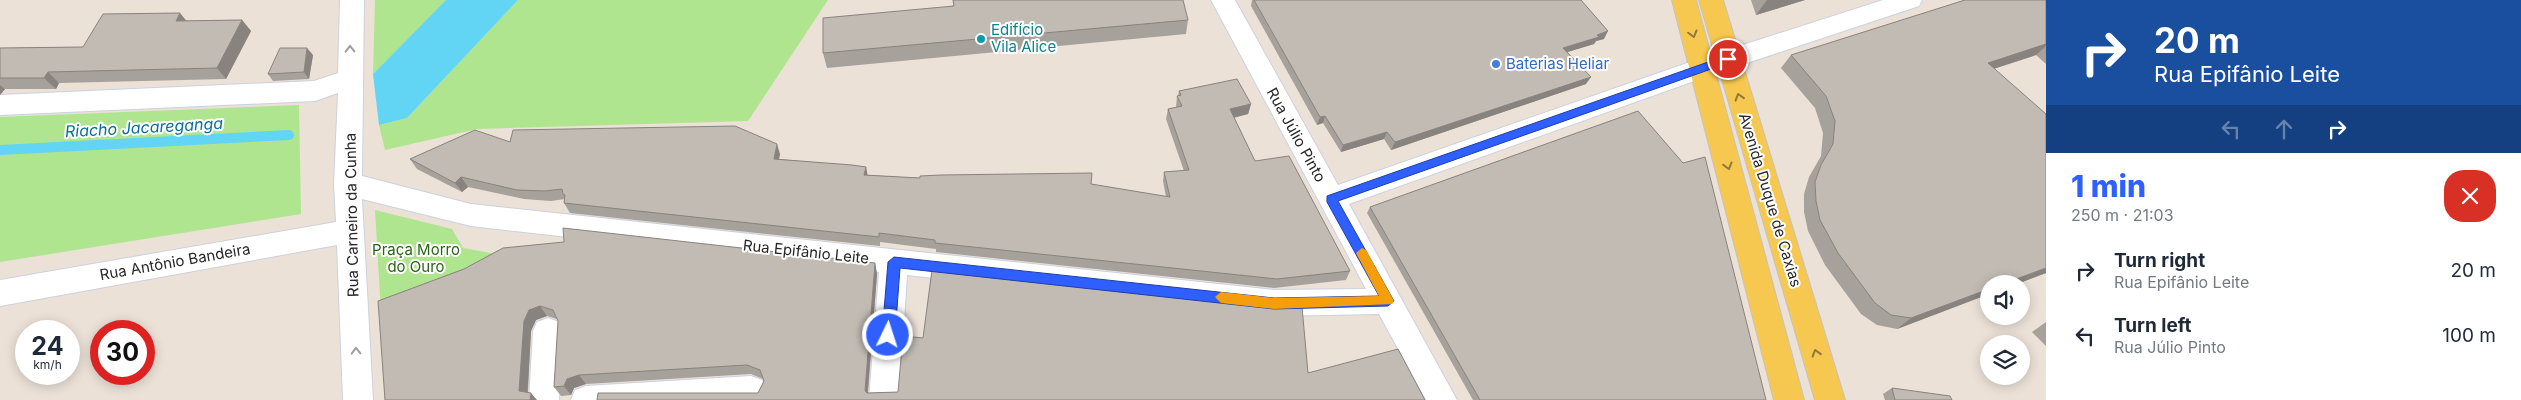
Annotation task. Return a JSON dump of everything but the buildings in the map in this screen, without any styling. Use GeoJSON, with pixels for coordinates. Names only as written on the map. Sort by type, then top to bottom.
{"type":"FeatureCollection","features":[{"type":"Feature","properties":{"kind":"main road","name":"Avenida Duque de Caxias"},"geometry":{"type":"LineString","coordinates":[[1684,0],[1715,64],[1830,400]]}},
{"type":"Feature","properties":{"kind":"main road","name":"Avenida Duque de Caxias"},"geometry":{"type":"LineString","coordinates":[[1711,0],[1715,64],[1789,400]]}},
{"type":"Feature","properties":{"kind":"street","name":"Rua Carneiro da Cunha"},"geometry":{"type":"LineString","coordinates":[[352,0],[350,17],[351,78],[348,184],[358,400]]}},
{"type":"Feature","properties":{"kind":"street","name":"Rua Júlio Pinto"},"geometry":{"type":"LineString","coordinates":[[1222,0],[1442,400]]}},
{"type":"Feature","properties":{"kind":"street"},"geometry":{"type":"LineString","coordinates":[[1331,199],[1715,64],[1910,0]]}},
{"type":"Feature","properties":{"kind":"street"},"geometry":{"type":"LineString","coordinates":[[0,105],[315,91],[351,78]]}},
{"type":"Feature","properties":{"kind":"street","name":"Rua Epifânio Leite"},"geometry":{"type":"LineString","coordinates":[[348,184],[471,215],[1274,303],[1388,301]]}},
{"type":"Feature","properties":{"kind":"street","name":"Rua Antônio Bandeira"},"geometry":{"type":"LineString","coordinates":[[0,293],[351,231]]}},
{"type":"Feature","properties":{"kind":"street"},"geometry":{"type":"LineString","coordinates":[[884,400],[894,262]]}},
{"type":"Feature","properties":{"kind":"street"},"geometry":{"type":"LineString","coordinates":[[544,400],[548,331]]}},
{"type":"Feature","properties":{"kind":"street"},"geometry":{"type":"LineString","coordinates":[[586,400],[751,390]]}},
{"type":"Feature","properties":{"kind":"green space"},"geometry":{"type":"Polygon","coordinates":[[[375,0],[446,0],[373,74],[375,0]]]}},
{"type":"Feature","properties":{"kind":"green space"},"geometry":{"type":"Polygon","coordinates":[[[518,0],[828,0],[748,121],[477,129],[385,150],[379,125],[407,118],[518,0]]]}},
{"type":"Feature","properties":{"kind":"green space"},"geometry":{"type":"Polygon","coordinates":[[[299,105],[301,214],[0,262],[0,117],[299,105]]]}},
{"type":"Feature","properties":{"kind":"green space","name":"Praça Morro do Ouro"},"geometry":{"type":"Polygon","coordinates":[[[375,210],[452,229],[463,248],[518,258],[381,313],[375,210]]]}},
{"type":"Feature","properties":{"kind":"water"},"geometry":{"type":"Polygon","coordinates":[[[446,0],[518,0],[407,118],[379,125],[373,74],[446,0]]]}},
{"type":"Feature","properties":{"kind":"waterway","name":"Riacho Jacareganga"},"geometry":{"type":"LineString","coordinates":[[0,150],[289,135]]}},
{"type":"Feature","properties":{"kind":"slow traffic"},"geometry":{"type":"LineString","coordinates":[[1221,297],[1274,303],[1388,301],[1362,253]]}},
{"type":"Feature","properties":{"kind":"place","name":"Edifício Vila Alice"},"geometry":{"type":"Point","coordinates":[981,39]}},
{"type":"Feature","properties":{"kind":"place","name":"Baterias Heliar"},"geometry":{"type":"Point","coordinates":[1496,64]}},
{"type":"Feature","properties":{"kind":"route"},"geometry":{"type":"LineString","coordinates":[[888,335],[894,262],[1274,303],[1388,301],[1331,199],[1728,59]]}}]}
